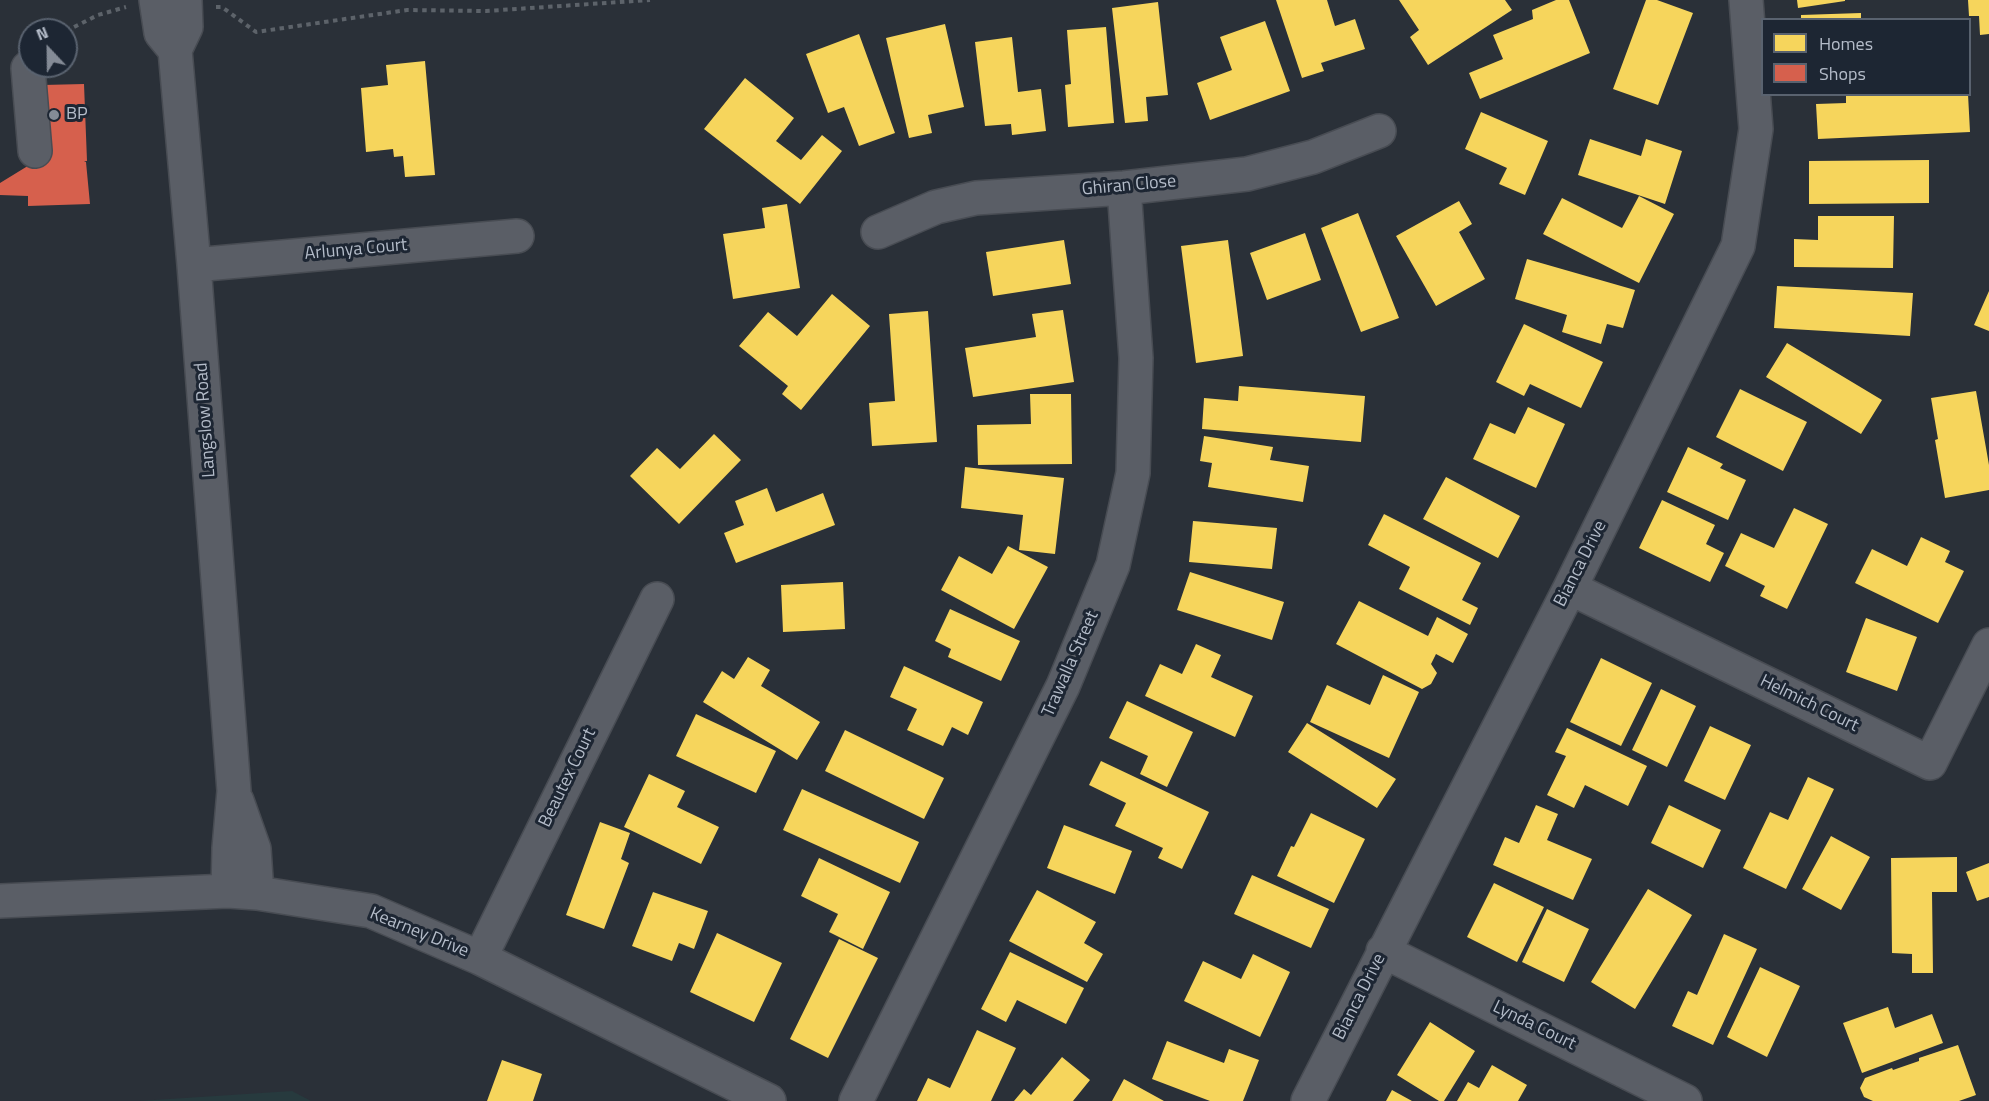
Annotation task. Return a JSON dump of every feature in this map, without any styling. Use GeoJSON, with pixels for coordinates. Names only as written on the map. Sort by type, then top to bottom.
{"type":"FeatureCollection","features":[{"type":"Feature","properties":{"kind":"street","name":"Bianca Drive"},"geometry":{"type":"LineString","coordinates":[[1308,1101],[1570,588],[1738,246],[1756,129],[1746,0]]}},
{"type":"Feature","properties":{"kind":"street","name":"Langslow Road"},"geometry":{"type":"LineString","coordinates":[[171,2],[186,27],[175,50],[194,265],[234,791],[228,848],[243,892]]}},
{"type":"Feature","properties":{"kind":"street"},"geometry":{"type":"LineString","coordinates":[[29,78],[35,152]]}},
{"type":"Feature","properties":{"kind":"street","name":"Ghiran Close"},"geometry":{"type":"LineString","coordinates":[[878,232],[936,207],[976,198],[1124,188],[1247,174],[1313,157],[1379,131]]}},
{"type":"Feature","properties":{"kind":"street","name":"Trawalla Street"},"geometry":{"type":"LineString","coordinates":[[856,1101],[1064,686],[1113,565],[1133,473],[1136,358],[1124,188]]}},
{"type":"Feature","properties":{"kind":"street","name":"Arlunya Court"},"geometry":{"type":"LineString","coordinates":[[194,265],[517,236]]}},
{"type":"Feature","properties":{"kind":"street","name":"Helmich Court"},"geometry":{"type":"LineString","coordinates":[[1570,588],[1930,763],[1989,645]]}},
{"type":"Feature","properties":{"kind":"street","name":"Beautex Court"},"geometry":{"type":"LineString","coordinates":[[480,958],[657,599]]}},
{"type":"Feature","properties":{"kind":"street","name":"Kearney Drive"},"geometry":{"type":"LineString","coordinates":[[0,901],[243,892],[371,911],[480,958],[769,1101]]}},
{"type":"Feature","properties":{"kind":"street","name":"Lynda Court"},"geometry":{"type":"LineString","coordinates":[[1383,951],[1685,1101]]}},
{"type":"Feature","properties":{"kind":"path"},"geometry":{"type":"LineString","coordinates":[[78,25],[98,15],[131,5],[171,2],[222,7],[256,32],[407,10],[486,11],[650,0]]}},
{"type":"Feature","properties":{"kind":"green space"},"geometry":{"type":"Polygon","coordinates":[[[292,1091],[311,1101],[139,1101],[292,1091]]]}},
{"type":"Feature","properties":{"kind":"building: Homes"},"geometry":{"type":"Polygon","coordinates":[[[1276,0],[1327,0],[1335,26],[1355,19],[1365,49],[1321,63],[1324,71],[1302,78],[1276,0]]]}},
{"type":"Feature","properties":{"kind":"building: Homes"},"geometry":{"type":"Polygon","coordinates":[[[1399,0],[1505,0],[1512,10],[1428,65],[1410,37],[1419,30],[1399,0]]]}},
{"type":"Feature","properties":{"kind":"building: Homes"},"geometry":{"type":"Polygon","coordinates":[[[1556,0],[1569,0],[1590,53],[1480,99],[1469,73],[1503,59],[1493,35],[1533,19],[1532,10],[1556,0]]]}},
{"type":"Feature","properties":{"kind":"building: Homes"},"geometry":{"type":"Polygon","coordinates":[[[1646,0],[1657,0],[1693,13],[1658,105],[1613,89],[1646,0]]]}},
{"type":"Feature","properties":{"kind":"building: Homes"},"geometry":{"type":"Polygon","coordinates":[[[1797,0],[1845,0],[1845,1],[1798,8],[1797,0]]]}},
{"type":"Feature","properties":{"kind":"building: Homes"},"geometry":{"type":"Polygon","coordinates":[[[1968,0],[1989,0],[1989,34],[1980,35],[1979,16],[1969,16],[1968,0]]]}},
{"type":"Feature","properties":{"kind":"building: Homes"},"geometry":{"type":"Polygon","coordinates":[[[1158,2],[1168,95],[1146,97],[1148,121],[1125,123],[1112,8],[1158,2]]]}},
{"type":"Feature","properties":{"kind":"building: Homes"},"geometry":{"type":"Polygon","coordinates":[[[1861,13],[1861,18],[1801,18],[1801,15],[1861,13]]]}},
{"type":"Feature","properties":{"kind":"building: Homes"},"geometry":{"type":"Polygon","coordinates":[[[1265,21],[1290,91],[1210,120],[1197,83],[1232,70],[1220,37],[1265,21]]]}},
{"type":"Feature","properties":{"kind":"building: Homes"},"geometry":{"type":"Polygon","coordinates":[[[945,24],[964,107],[928,115],[932,133],[909,138],[886,38],[945,24]]]}},
{"type":"Feature","properties":{"kind":"building: Homes"},"geometry":{"type":"Polygon","coordinates":[[[1106,27],[1114,123],[1068,127],[1065,85],[1071,84],[1067,30],[1106,27]]]}},
{"type":"Feature","properties":{"kind":"building: Homes"},"geometry":{"type":"Polygon","coordinates":[[[859,34],[895,133],[859,146],[844,107],[828,113],[806,54],[859,34]]]}},
{"type":"Feature","properties":{"kind":"building: Homes"},"geometry":{"type":"Polygon","coordinates":[[[1012,37],[1018,92],[1041,89],[1046,131],[1012,135],[1011,124],[985,126],[975,42],[1012,37]]]}},
{"type":"Feature","properties":{"kind":"building: Homes"},"geometry":{"type":"Polygon","coordinates":[[[425,61],[435,175],[405,177],[403,156],[394,157],[393,149],[366,152],[361,88],[388,85],[386,65],[425,61]]]}},
{"type":"Feature","properties":{"kind":"building: Homes"},"geometry":{"type":"Polygon","coordinates":[[[745,78],[794,118],[776,141],[801,160],[822,135],[842,151],[800,204],[704,129],[745,78]]]}},
{"type":"Feature","properties":{"kind":"building: Homes"},"geometry":{"type":"Polygon","coordinates":[[[1846,96],[1968,96],[1970,132],[1818,139],[1816,104],[1846,103],[1846,96]]]}},
{"type":"Feature","properties":{"kind":"building: Homes"},"geometry":{"type":"Polygon","coordinates":[[[1481,112],[1548,141],[1525,195],[1499,184],[1507,168],[1465,149],[1481,112]]]}},
{"type":"Feature","properties":{"kind":"building: Homes"},"geometry":{"type":"Polygon","coordinates":[[[1590,139],[1641,156],[1646,139],[1682,151],[1665,204],[1578,175],[1590,139]]]}},
{"type":"Feature","properties":{"kind":"building: Homes"},"geometry":{"type":"Polygon","coordinates":[[[1929,160],[1929,203],[1809,204],[1809,161],[1929,160]]]}},
{"type":"Feature","properties":{"kind":"building: Homes"},"geometry":{"type":"Polygon","coordinates":[[[1639,196],[1674,214],[1639,283],[1543,234],[1562,198],[1622,228],[1639,196]]]}},
{"type":"Feature","properties":{"kind":"building: Homes"},"geometry":{"type":"Polygon","coordinates":[[[1459,201],[1472,224],[1459,232],[1485,279],[1436,306],[1396,236],[1459,201]]]}},
{"type":"Feature","properties":{"kind":"building: Homes"},"geometry":{"type":"Polygon","coordinates":[[[787,204],[800,288],[733,299],[723,234],[765,228],[762,208],[787,204]]]}},
{"type":"Feature","properties":{"kind":"building: Homes"},"geometry":{"type":"Polygon","coordinates":[[[1358,213],[1399,318],[1361,332],[1321,228],[1358,213]]]}},
{"type":"Feature","properties":{"kind":"building: Homes"},"geometry":{"type":"Polygon","coordinates":[[[1818,216],[1894,216],[1893,268],[1794,267],[1794,239],[1818,240],[1818,216]]]}},
{"type":"Feature","properties":{"kind":"building: Homes"},"geometry":{"type":"Polygon","coordinates":[[[1305,233],[1321,280],[1267,300],[1250,253],[1305,233]]]}},
{"type":"Feature","properties":{"kind":"building: Homes"},"geometry":{"type":"Polygon","coordinates":[[[1064,240],[1071,284],[993,296],[986,252],[1064,240]]]}},
{"type":"Feature","properties":{"kind":"building: Homes"},"geometry":{"type":"Polygon","coordinates":[[[1228,240],[1243,356],[1196,363],[1181,246],[1228,240]]]}},
{"type":"Feature","properties":{"kind":"building: Homes"},"geometry":{"type":"Polygon","coordinates":[[[1527,259],[1635,290],[1623,328],[1607,324],[1601,344],[1562,332],[1567,315],[1515,299],[1527,259]]]}},
{"type":"Feature","properties":{"kind":"building: Homes"},"geometry":{"type":"Polygon","coordinates":[[[1777,286],[1913,293],[1910,336],[1774,328],[1777,286]]]}},
{"type":"Feature","properties":{"kind":"building: Homes"},"geometry":{"type":"Polygon","coordinates":[[[1989,291],[1989,331],[1974,325],[1989,291]]]}},
{"type":"Feature","properties":{"kind":"building: Homes"},"geometry":{"type":"Polygon","coordinates":[[[832,294],[870,326],[801,410],[782,394],[788,386],[739,346],[768,312],[797,336],[832,294]]]}},
{"type":"Feature","properties":{"kind":"building: Homes"},"geometry":{"type":"Polygon","coordinates":[[[1063,310],[1074,382],[973,397],[965,348],[1036,337],[1032,314],[1063,310]]]}},
{"type":"Feature","properties":{"kind":"building: Homes"},"geometry":{"type":"Polygon","coordinates":[[[928,311],[937,442],[872,446],[869,403],[895,401],[889,314],[928,311]]]}},
{"type":"Feature","properties":{"kind":"building: Homes"},"geometry":{"type":"Polygon","coordinates":[[[1524,324],[1603,362],[1581,408],[1530,384],[1524,396],[1496,382],[1524,324]]]}},
{"type":"Feature","properties":{"kind":"building: Homes"},"geometry":{"type":"Polygon","coordinates":[[[1787,343],[1882,400],[1861,434],[1766,377],[1787,343]]]}},
{"type":"Feature","properties":{"kind":"building: Homes"},"geometry":{"type":"Polygon","coordinates":[[[1239,386],[1365,396],[1361,442],[1202,429],[1204,398],[1238,401],[1239,386]]]}},
{"type":"Feature","properties":{"kind":"building: Homes"},"geometry":{"type":"Polygon","coordinates":[[[1740,389],[1807,422],[1783,471],[1716,437],[1740,389]]]}},
{"type":"Feature","properties":{"kind":"building: Homes"},"geometry":{"type":"Polygon","coordinates":[[[1976,391],[1989,465],[1989,490],[1945,498],[1935,440],[1938,439],[1931,398],[1976,391]]]}},
{"type":"Feature","properties":{"kind":"building: Homes"},"geometry":{"type":"Polygon","coordinates":[[[1030,394],[1071,394],[1072,464],[978,465],[977,425],[1031,424],[1030,394]]]}},
{"type":"Feature","properties":{"kind":"building: Homes"},"geometry":{"type":"Polygon","coordinates":[[[1528,407],[1565,424],[1536,488],[1473,459],[1490,423],[1515,434],[1528,407]]]}},
{"type":"Feature","properties":{"kind":"building: Homes"},"geometry":{"type":"Polygon","coordinates":[[[714,434],[741,460],[679,524],[630,476],[657,448],[680,469],[714,434]]]}},
{"type":"Feature","properties":{"kind":"building: Homes"},"geometry":{"type":"Polygon","coordinates":[[[1204,436],[1273,447],[1270,460],[1309,466],[1303,502],[1208,487],[1212,463],[1200,461],[1204,436]]]}},
{"type":"Feature","properties":{"kind":"building: Homes"},"geometry":{"type":"Polygon","coordinates":[[[1688,447],[1723,464],[1720,468],[1746,480],[1728,520],[1667,492],[1688,447]]]}},
{"type":"Feature","properties":{"kind":"building: Homes"},"geometry":{"type":"Polygon","coordinates":[[[965,467],[1064,478],[1055,554],[1019,550],[1023,515],[961,508],[965,467]]]}},
{"type":"Feature","properties":{"kind":"building: Homes"},"geometry":{"type":"Polygon","coordinates":[[[1446,477],[1520,516],[1498,558],[1423,519],[1446,477]]]}},
{"type":"Feature","properties":{"kind":"building: Homes"},"geometry":{"type":"Polygon","coordinates":[[[767,488],[776,512],[823,493],[835,525],[736,563],[724,533],[744,525],[735,501],[767,488]]]}},
{"type":"Feature","properties":{"kind":"building: Homes"},"geometry":{"type":"Polygon","coordinates":[[[1662,500],[1715,525],[1706,544],[1724,553],[1710,582],[1639,548],[1662,500]]]}},
{"type":"Feature","properties":{"kind":"building: Homes"},"geometry":{"type":"Polygon","coordinates":[[[1794,508],[1828,524],[1787,609],[1760,596],[1765,586],[1725,566],[1741,533],[1774,548],[1794,508]]]}},
{"type":"Feature","properties":{"kind":"building: Homes"},"geometry":{"type":"Polygon","coordinates":[[[1384,514],[1481,563],[1462,600],[1478,608],[1470,625],[1399,589],[1410,567],[1368,545],[1384,514]]]}},
{"type":"Feature","properties":{"kind":"building: Homes"},"geometry":{"type":"Polygon","coordinates":[[[1193,521],[1277,528],[1272,569],[1189,562],[1193,521]]]}},
{"type":"Feature","properties":{"kind":"building: Homes"},"geometry":{"type":"Polygon","coordinates":[[[1921,537],[1950,551],[1945,562],[1964,571],[1938,623],[1855,583],[1872,549],[1907,566],[1921,537]]]}},
{"type":"Feature","properties":{"kind":"building: Homes"},"geometry":{"type":"Polygon","coordinates":[[[1008,546],[1048,567],[1014,629],[941,590],[959,556],[992,574],[1008,546]]]}},
{"type":"Feature","properties":{"kind":"building: Homes"},"geometry":{"type":"Polygon","coordinates":[[[1190,572],[1284,602],[1272,640],[1177,610],[1190,572]]]}},
{"type":"Feature","properties":{"kind":"building: Homes"},"geometry":{"type":"Polygon","coordinates":[[[843,582],[845,629],[783,632],[781,585],[843,582]]]}},
{"type":"Feature","properties":{"kind":"building: Homes"},"geometry":{"type":"Polygon","coordinates":[[[1359,601],[1428,636],[1437,617],[1468,634],[1453,663],[1436,654],[1431,664],[1437,673],[1431,684],[1422,689],[1336,644],[1359,601]]]}},
{"type":"Feature","properties":{"kind":"building: Homes"},"geometry":{"type":"Polygon","coordinates":[[[950,609],[1020,641],[1001,681],[948,657],[951,649],[935,641],[950,609]]]}},
{"type":"Feature","properties":{"kind":"building: Homes"},"geometry":{"type":"Polygon","coordinates":[[[1866,618],[1917,637],[1897,691],[1846,672],[1866,618]]]}},
{"type":"Feature","properties":{"kind":"building: Homes"},"geometry":{"type":"Polygon","coordinates":[[[1196,644],[1221,655],[1211,677],[1253,696],[1235,737],[1145,696],[1160,664],[1182,674],[1196,644]]]}},
{"type":"Feature","properties":{"kind":"building: Homes"},"geometry":{"type":"Polygon","coordinates":[[[748,657],[770,670],[761,686],[820,722],[797,760],[703,702],[722,671],[734,679],[748,657]]]}},
{"type":"Feature","properties":{"kind":"building: Homes"},"geometry":{"type":"Polygon","coordinates":[[[1601,658],[1652,683],[1621,746],[1570,722],[1601,658]]]}},
{"type":"Feature","properties":{"kind":"building: Homes"},"geometry":{"type":"Polygon","coordinates":[[[904,666],[983,702],[968,735],[952,727],[943,746],[907,730],[917,709],[890,697],[904,666]]]}},
{"type":"Feature","properties":{"kind":"building: Homes"},"geometry":{"type":"Polygon","coordinates":[[[1383,675],[1419,692],[1389,758],[1310,722],[1327,685],[1370,705],[1383,675]]]}},
{"type":"Feature","properties":{"kind":"building: Homes"},"geometry":{"type":"Polygon","coordinates":[[[1661,689],[1696,706],[1667,767],[1632,750],[1661,689]]]}},
{"type":"Feature","properties":{"kind":"building: Homes"},"geometry":{"type":"Polygon","coordinates":[[[1127,701],[1193,732],[1167,787],[1140,774],[1148,756],[1109,738],[1127,701]]]}},
{"type":"Feature","properties":{"kind":"building: Homes"},"geometry":{"type":"Polygon","coordinates":[[[696,714],[776,751],[756,793],[676,756],[696,714]]]}},
{"type":"Feature","properties":{"kind":"building: Homes"},"geometry":{"type":"Polygon","coordinates":[[[1307,723],[1396,779],[1377,808],[1288,752],[1307,723]]]}},
{"type":"Feature","properties":{"kind":"building: Homes"},"geometry":{"type":"Polygon","coordinates":[[[1710,726],[1751,745],[1725,800],[1684,781],[1710,726]]]}},
{"type":"Feature","properties":{"kind":"building: Homes"},"geometry":{"type":"Polygon","coordinates":[[[1567,728],[1647,766],[1628,806],[1585,785],[1574,808],[1547,795],[1566,756],[1555,752],[1567,728]]]}},
{"type":"Feature","properties":{"kind":"building: Homes"},"geometry":{"type":"Polygon","coordinates":[[[845,730],[944,778],[924,819],[825,771],[845,730]]]}},
{"type":"Feature","properties":{"kind":"building: Homes"},"geometry":{"type":"Polygon","coordinates":[[[1101,761],[1209,812],[1182,869],[1158,858],[1163,848],[1115,826],[1126,803],[1089,785],[1101,761]]]}},
{"type":"Feature","properties":{"kind":"building: Homes"},"geometry":{"type":"Polygon","coordinates":[[[649,774],[685,791],[677,807],[719,827],[701,864],[624,827],[649,774]]]}},
{"type":"Feature","properties":{"kind":"building: Homes"},"geometry":{"type":"Polygon","coordinates":[[[1808,777],[1834,789],[1786,889],[1743,868],[1770,812],[1788,820],[1808,777]]]}},
{"type":"Feature","properties":{"kind":"building: Homes"},"geometry":{"type":"Polygon","coordinates":[[[802,789],[919,842],[900,883],[783,830],[802,789]]]}},
{"type":"Feature","properties":{"kind":"building: Homes"},"geometry":{"type":"Polygon","coordinates":[[[1536,805],[1558,814],[1547,840],[1592,859],[1573,900],[1493,865],[1505,837],[1519,843],[1536,805]]]}},
{"type":"Feature","properties":{"kind":"building: Homes"},"geometry":{"type":"Polygon","coordinates":[[[1669,805],[1721,830],[1703,868],[1651,843],[1669,805]]]}},
{"type":"Feature","properties":{"kind":"building: Homes"},"geometry":{"type":"Polygon","coordinates":[[[1311,813],[1365,839],[1334,903],[1277,876],[1291,846],[1294,847],[1311,813]]]}},
{"type":"Feature","properties":{"kind":"building: Homes"},"geometry":{"type":"Polygon","coordinates":[[[600,822],[630,833],[621,859],[629,863],[604,929],[566,915],[600,822]]]}},
{"type":"Feature","properties":{"kind":"building: Homes"},"geometry":{"type":"Polygon","coordinates":[[[1064,825],[1132,851],[1115,894],[1047,868],[1064,825]]]}},
{"type":"Feature","properties":{"kind":"building: Homes"},"geometry":{"type":"Polygon","coordinates":[[[1831,836],[1870,857],[1841,910],[1802,889],[1831,836]]]}},
{"type":"Feature","properties":{"kind":"building: Homes"},"geometry":{"type":"Polygon","coordinates":[[[1957,857],[1957,892],[1932,892],[1933,973],[1912,973],[1912,954],[1892,953],[1891,858],[1957,857]]]}},
{"type":"Feature","properties":{"kind":"building: Homes"},"geometry":{"type":"Polygon","coordinates":[[[819,858],[890,892],[863,949],[829,932],[838,914],[801,896],[819,858]]]}},
{"type":"Feature","properties":{"kind":"building: Homes"},"geometry":{"type":"Polygon","coordinates":[[[1989,863],[1989,897],[1977,901],[1966,872],[1989,863]]]}},
{"type":"Feature","properties":{"kind":"building: Homes"},"geometry":{"type":"Polygon","coordinates":[[[1252,875],[1329,909],[1311,948],[1234,914],[1252,875]]]}},
{"type":"Feature","properties":{"kind":"building: Homes"},"geometry":{"type":"Polygon","coordinates":[[[1494,883],[1544,907],[1517,962],[1467,937],[1494,883]]]}},
{"type":"Feature","properties":{"kind":"building: Homes"},"geometry":{"type":"Polygon","coordinates":[[[1648,889],[1692,915],[1635,1009],[1591,982],[1648,889]]]}},
{"type":"Feature","properties":{"kind":"building: Homes"},"geometry":{"type":"Polygon","coordinates":[[[1037,890],[1096,922],[1084,943],[1103,954],[1087,982],[1009,941],[1037,890]]]}},
{"type":"Feature","properties":{"kind":"building: Homes"},"geometry":{"type":"Polygon","coordinates":[[[653,892],[708,911],[694,949],[679,943],[672,961],[632,946],[653,892]]]}},
{"type":"Feature","properties":{"kind":"building: Homes"},"geometry":{"type":"Polygon","coordinates":[[[1547,909],[1589,929],[1564,982],[1522,962],[1547,909]]]}},
{"type":"Feature","properties":{"kind":"building: Homes"},"geometry":{"type":"Polygon","coordinates":[[[717,933],[782,963],[754,1022],[690,992],[717,933]]]}},
{"type":"Feature","properties":{"kind":"building: Homes"},"geometry":{"type":"Polygon","coordinates":[[[1724,934],[1757,949],[1713,1045],[1672,1026],[1688,991],[1697,995],[1724,934]]]}},
{"type":"Feature","properties":{"kind":"building: Homes"},"geometry":{"type":"Polygon","coordinates":[[[839,939],[878,958],[828,1058],[790,1039],[839,939]]]}},
{"type":"Feature","properties":{"kind":"building: Homes"},"geometry":{"type":"Polygon","coordinates":[[[1010,952],[1084,988],[1066,1024],[1017,1000],[1006,1022],[981,1009],[1010,952]]]}},
{"type":"Feature","properties":{"kind":"building: Homes"},"geometry":{"type":"Polygon","coordinates":[[[1253,954],[1290,972],[1260,1037],[1184,1001],[1203,961],[1241,979],[1253,954]]]}},
{"type":"Feature","properties":{"kind":"building: Homes"},"geometry":{"type":"Polygon","coordinates":[[[1760,967],[1800,986],[1767,1057],[1727,1037],[1760,967]]]}},
{"type":"Feature","properties":{"kind":"building: Homes"},"geometry":{"type":"Polygon","coordinates":[[[1888,1007],[1895,1028],[1932,1014],[1943,1043],[1862,1073],[1843,1023],[1888,1007]]]}},
{"type":"Feature","properties":{"kind":"building: Homes"},"geometry":{"type":"Polygon","coordinates":[[[1430,1022],[1475,1051],[1444,1101],[1439,1101],[1397,1075],[1430,1022]]]}},
{"type":"Feature","properties":{"kind":"building: Homes"},"geometry":{"type":"Polygon","coordinates":[[[977,1030],[1016,1048],[991,1101],[917,1101],[928,1078],[950,1088],[977,1030]]]}},
{"type":"Feature","properties":{"kind":"building: Homes"},"geometry":{"type":"Polygon","coordinates":[[[1167,1041],[1224,1063],[1229,1049],[1259,1060],[1243,1101],[1210,1101],[1152,1079],[1167,1041]]]}},
{"type":"Feature","properties":{"kind":"building: Homes"},"geometry":{"type":"Polygon","coordinates":[[[1958,1045],[1976,1095],[1959,1101],[1873,1101],[1864,1097],[1860,1088],[1865,1078],[1919,1061],[1919,1058],[1958,1045]]]}},
{"type":"Feature","properties":{"kind":"building: Homes"},"geometry":{"type":"Polygon","coordinates":[[[1062,1057],[1090,1080],[1073,1101],[1014,1101],[1024,1089],[1031,1095],[1062,1057]]]}},
{"type":"Feature","properties":{"kind":"building: Homes"},"geometry":{"type":"Polygon","coordinates":[[[502,1060],[542,1074],[533,1101],[487,1101],[502,1060]]]}},
{"type":"Feature","properties":{"kind":"building: Homes"},"geometry":{"type":"Polygon","coordinates":[[[1492,1065],[1527,1085],[1518,1101],[1457,1101],[1468,1082],[1479,1088],[1492,1065]]]}},
{"type":"Feature","properties":{"kind":"building: Homes"},"geometry":{"type":"Polygon","coordinates":[[[1124,1079],[1164,1101],[1112,1101],[1124,1079]]]}},
{"type":"Feature","properties":{"kind":"building: Homes"},"geometry":{"type":"Polygon","coordinates":[[[1392,1090],[1412,1101],[1386,1101],[1392,1090]]]}},
{"type":"Feature","properties":{"kind":"building: Shops"},"geometry":{"type":"Polygon","coordinates":[[[84,84],[87,161],[84,161],[86,162],[90,204],[28,206],[28,196],[0,195],[0,183],[44,156],[43,85],[84,84]]]}},
{"type":"Feature","properties":{"kind":"place","name":"BP"},"geometry":{"type":"Point","coordinates":[54,115]}}]}
